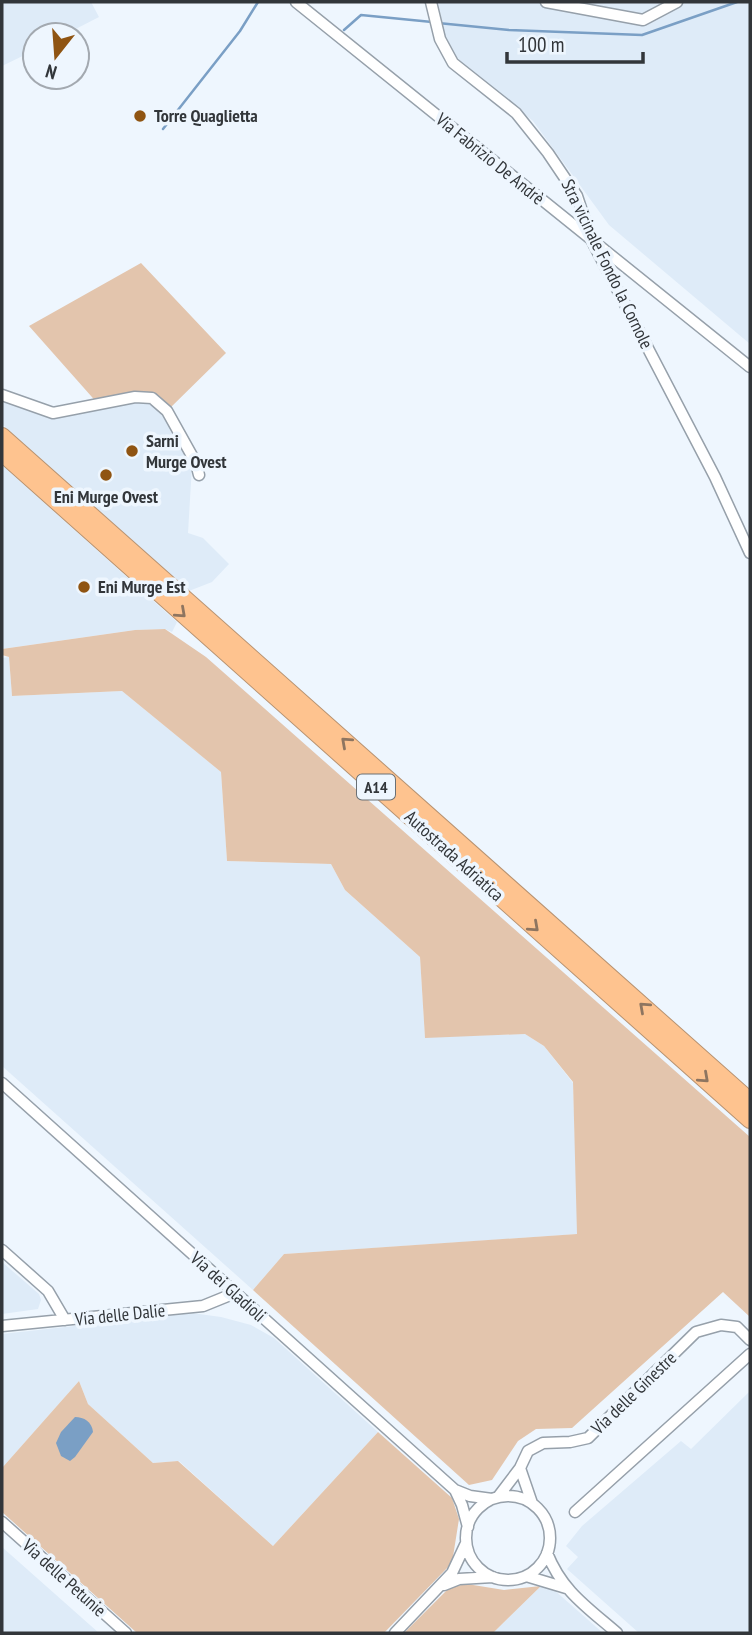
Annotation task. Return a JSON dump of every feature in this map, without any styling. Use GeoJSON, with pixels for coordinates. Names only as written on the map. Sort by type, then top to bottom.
{"type":"FeatureCollection","features":[{"type":"Feature","properties":{"kind":"highway","name":"Autostrada Adriatica"},"geometry":{"type":"LineString","coordinates":[[2,436],[750,1101]]}},
{"type":"Feature","properties":{"kind":"highway","name":"Autostrada Adriatica"},"geometry":{"type":"LineString","coordinates":[[2,453],[750,1120]]}},
{"type":"Feature","properties":{"kind":"street","name":"Via Fabrizio De Andrè"},"geometry":{"type":"LineString","coordinates":[[296,2],[750,367]]}},
{"type":"Feature","properties":{"kind":"street","name":"Stra vicinale Fondo la Cornole"},"geometry":{"type":"LineString","coordinates":[[431,2],[440,39],[453,62],[516,113],[577,196],[592,241],[715,477],[750,553]]}},
{"type":"Feature","properties":{"kind":"street"},"geometry":{"type":"LineString","coordinates":[[546,2],[643,20],[677,2]]}},
{"type":"Feature","properties":{"kind":"street"},"geometry":{"type":"LineString","coordinates":[[2,395],[54,413],[135,397],[152,398],[167,411],[196,463],[199,475]]}},
{"type":"Feature","properties":{"kind":"street","name":"Via dei Gladioli"},"geometry":{"type":"LineString","coordinates":[[2,1083],[454,1490],[462,1505],[468,1527],[466,1542]]}},
{"type":"Feature","properties":{"kind":"street"},"geometry":{"type":"LineString","coordinates":[[2,1250],[48,1291],[65,1320]]}},
{"type":"Feature","properties":{"kind":"street","name":"Via delle Dalie"},"geometry":{"type":"LineString","coordinates":[[2,1326],[203,1306],[235,1293]]}},
{"type":"Feature","properties":{"kind":"street","name":"Via delle Ginestre"},"geometry":{"type":"LineString","coordinates":[[495,1498],[520,1468],[528,1451],[543,1443],[588,1438],[696,1332],[721,1325],[737,1327],[749,1339]]}},
{"type":"Feature","properties":{"kind":"street"},"geometry":{"type":"LineString","coordinates":[[575,1512],[748,1356]]}},
{"type":"Feature","properties":{"kind":"street"},"geometry":{"type":"LineString","coordinates":[[441,1586],[459,1579],[516,1579],[526,1576],[538,1567],[547,1553],[550,1534],[547,1521],[533,1503],[520,1468]]}},
{"type":"Feature","properties":{"kind":"street","name":"Via dei Gladioli"},"geometry":{"type":"LineString","coordinates":[[454,1490],[470,1496],[519,1497],[533,1503]]}},
{"type":"Feature","properties":{"kind":"street"},"geometry":{"type":"LineString","coordinates":[[468,1527],[472,1516],[482,1505],[495,1498]]}},
{"type":"Feature","properties":{"kind":"street","name":"Via delle Petunie"},"geometry":{"type":"LineString","coordinates":[[2,1522],[126,1633]]}},
{"type":"Feature","properties":{"kind":"street"},"geometry":{"type":"LineString","coordinates":[[466,1542],[473,1562],[494,1577]]}},
{"type":"Feature","properties":{"kind":"street"},"geometry":{"type":"LineString","coordinates":[[395,1633],[452,1573],[466,1542]]}},
{"type":"Feature","properties":{"kind":"street"},"geometry":{"type":"LineString","coordinates":[[547,1553],[554,1572],[565,1588],[617,1633]]}},
{"type":"Feature","properties":{"kind":"street"},"geometry":{"type":"LineString","coordinates":[[526,1576],[565,1588]]}},
{"type":"Feature","properties":{"kind":"shaded area"},"geometry":{"type":"Polygon","coordinates":[[[2,2],[91,2],[99,17],[91,21],[21,21],[21,57],[2,66],[2,2]]]}},
{"type":"Feature","properties":{"kind":"shaded area"},"geometry":{"type":"Polygon","coordinates":[[[438,2],[750,2],[750,344],[609,225],[533,121],[465,66],[452,52],[445,36],[438,2]]]}},
{"type":"Feature","properties":{"kind":"shaded area"},"geometry":{"type":"Polygon","coordinates":[[[141,263],[226,353],[167,411],[152,398],[99,405],[29,326],[141,263]]]}},
{"type":"Feature","properties":{"kind":"shaded area"},"geometry":{"type":"Polygon","coordinates":[[[2,399],[42,416],[52,417],[147,400],[159,411],[192,466],[188,533],[203,538],[229,564],[212,582],[189,591],[2,424],[2,399]]]}},
{"type":"Feature","properties":{"kind":"shaded area"},"geometry":{"type":"Polygon","coordinates":[[[2,465],[177,622],[172,632],[165,629],[135,630],[2,649],[2,465]]]}},
{"type":"Feature","properties":{"kind":"shaded area"},"geometry":{"type":"Polygon","coordinates":[[[165,629],[206,657],[750,1137],[750,1317],[723,1292],[572,1428],[536,1429],[518,1441],[492,1480],[469,1485],[253,1290],[284,1254],[577,1234],[573,1082],[544,1046],[525,1034],[425,1038],[420,957],[345,890],[331,864],[227,861],[221,772],[122,691],[12,696],[9,657],[2,655],[2,649],[135,630],[165,629]]]}},
{"type":"Feature","properties":{"kind":"shaded area"},"geometry":{"type":"Polygon","coordinates":[[[9,657],[12,696],[122,691],[221,772],[227,861],[331,864],[345,890],[420,957],[425,1037],[525,1034],[544,1046],[573,1083],[578,1234],[284,1254],[253,1290],[2,1066],[2,658],[9,657]]]}},
{"type":"Feature","properties":{"kind":"shaded area"},"geometry":{"type":"Polygon","coordinates":[[[2,1262],[39,1294],[41,1300],[38,1309],[2,1314],[2,1262]]]}},
{"type":"Feature","properties":{"kind":"shaded area"},"geometry":{"type":"Polygon","coordinates":[[[192,1313],[251,1325],[274,1338],[378,1432],[273,1546],[179,1461],[153,1463],[88,1404],[79,1381],[2,1468],[2,1334],[192,1313]]]}},
{"type":"Feature","properties":{"kind":"shaded area"},"geometry":{"type":"Polygon","coordinates":[[[79,1381],[88,1404],[153,1463],[178,1461],[273,1546],[378,1432],[452,1498],[459,1519],[452,1563],[384,1633],[137,1633],[2,1512],[2,1468],[79,1381]]]}},
{"type":"Feature","properties":{"kind":"shaded area"},"geometry":{"type":"Polygon","coordinates":[[[750,1391],[750,1633],[639,1633],[567,1569],[578,1557],[566,1546],[582,1526],[681,1441],[691,1449],[750,1391]]]}},
{"type":"Feature","properties":{"kind":"shaded area"},"geometry":{"type":"Polygon","coordinates":[[[2,1547],[99,1633],[2,1633],[2,1547]]]}},
{"type":"Feature","properties":{"kind":"shaded area"},"geometry":{"type":"Polygon","coordinates":[[[467,1584],[504,1590],[541,1586],[493,1633],[404,1633],[450,1587],[467,1584]]]}},
{"type":"Feature","properties":{"kind":"shaded area"},"geometry":{"type":"Polygon","coordinates":[[[541,1586],[553,1589],[603,1633],[493,1633],[541,1586]]]}},
{"type":"Feature","properties":{"kind":"water"},"geometry":{"type":"Polygon","coordinates":[[[75,1417],[87,1421],[93,1432],[70,1461],[61,1456],[56,1443],[61,1432],[75,1417]]]}},
{"type":"Feature","properties":{"kind":"waterway"},"geometry":{"type":"LineString","coordinates":[[163,129],[240,31],[258,2]]}},
{"type":"Feature","properties":{"kind":"waterway"},"geometry":{"type":"LineString","coordinates":[[438,23],[509,30],[642,35],[737,2]]}},
{"type":"Feature","properties":{"kind":"waterway"},"geometry":{"type":"LineString","coordinates":[[344,30],[361,15],[432,22]]}},
{"type":"Feature","properties":{"kind":"place","name":"Torre Quaglietta"},"geometry":{"type":"Point","coordinates":[140,116]}},
{"type":"Feature","properties":{"kind":"place","name":"Sarni Murge Ovest"},"geometry":{"type":"Point","coordinates":[132,451]}},
{"type":"Feature","properties":{"kind":"place","name":"Eni Murge Ovest"},"geometry":{"type":"Point","coordinates":[106,475]}},
{"type":"Feature","properties":{"kind":"place","name":"Eni Murge Est"},"geometry":{"type":"Point","coordinates":[84,587]}}]}
